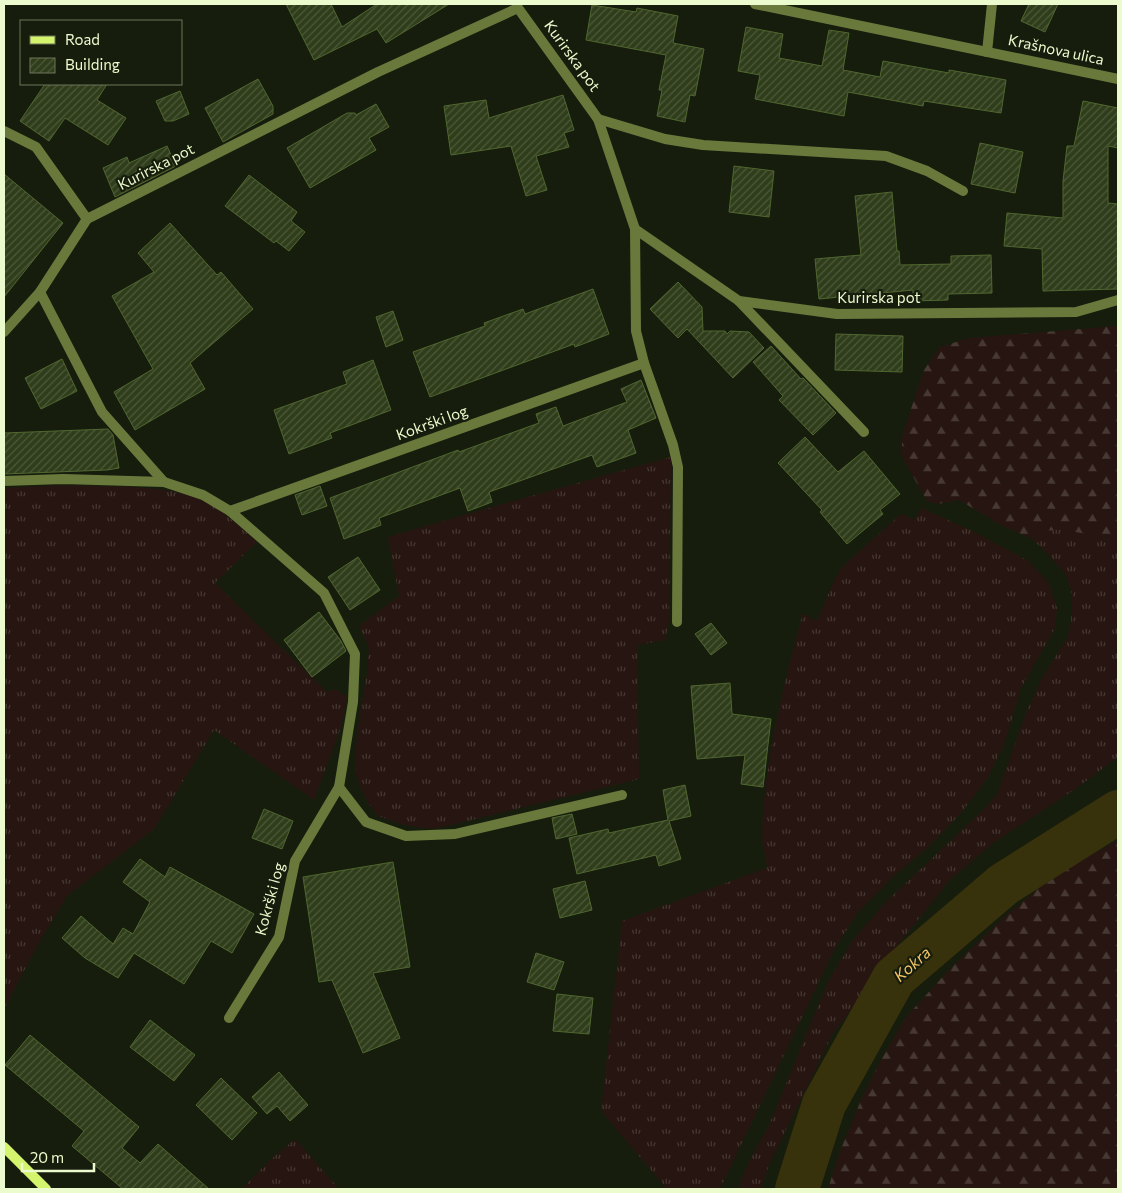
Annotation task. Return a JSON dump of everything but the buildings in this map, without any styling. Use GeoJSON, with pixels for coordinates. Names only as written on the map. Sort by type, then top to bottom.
{"type":"FeatureCollection","features":[{"type":"Feature","properties":{"kind":"street","name":"Krašnova ulica"},"geometry":{"type":"LineString","coordinates":[[755,4],[1118,78]]}},
{"type":"Feature","properties":{"kind":"street","name":"Krašnova ulica"},"geometry":{"type":"LineString","coordinates":[[987,52],[992,4]]}},
{"type":"Feature","properties":{"kind":"street","name":"Kurirska pot"},"geometry":{"type":"LineString","coordinates":[[87,219],[378,72],[521,6],[598,119],[635,229],[739,301],[837,314],[1076,312],[1118,300]]}},
{"type":"Feature","properties":{"kind":"street"},"geometry":{"type":"LineString","coordinates":[[598,119],[665,139],[703,145],[886,156],[927,171],[963,191]]}},
{"type":"Feature","properties":{"kind":"street"},"geometry":{"type":"LineString","coordinates":[[4,131],[36,147],[87,219],[40,292],[4,332]]}},
{"type":"Feature","properties":{"kind":"street"},"geometry":{"type":"LineString","coordinates":[[635,229],[636,331],[644,363],[673,445],[678,467],[677,622]]}},
{"type":"Feature","properties":{"kind":"street"},"geometry":{"type":"LineString","coordinates":[[40,292],[102,412],[164,482]]}},
{"type":"Feature","properties":{"kind":"street"},"geometry":{"type":"LineString","coordinates":[[739,301],[864,432]]}},
{"type":"Feature","properties":{"kind":"street","name":"Kokrški log"},"geometry":{"type":"LineString","coordinates":[[230,511],[644,363]]}},
{"type":"Feature","properties":{"kind":"street","name":"Kokrški log"},"geometry":{"type":"LineString","coordinates":[[4,482],[63,479],[164,482],[203,495],[230,511],[324,593],[355,654],[353,702],[340,787],[296,861],[279,937],[229,1018]]}},
{"type":"Feature","properties":{"kind":"street"},"geometry":{"type":"LineString","coordinates":[[340,787],[366,822],[406,836],[455,834],[622,795]]}},
{"type":"Feature","properties":{"kind":"street"},"geometry":{"type":"LineString","coordinates":[[4,1147],[46,1189]]}},
{"type":"Feature","properties":{"kind":"green space"},"geometry":{"type":"Polygon","coordinates":[[[1118,326],[1118,540],[1060,529],[1047,531],[1032,539],[999,524],[959,500],[938,504],[927,501],[902,457],[902,436],[924,370],[940,347],[969,338],[1118,326]]]}},
{"type":"Feature","properties":{"kind":"green space"},"geometry":{"type":"Polygon","coordinates":[[[671,457],[669,621],[665,640],[637,645],[639,779],[438,828],[422,828],[402,824],[378,816],[368,803],[355,772],[357,733],[367,673],[369,648],[359,626],[399,596],[388,537],[671,457]]]}},
{"type":"Feature","properties":{"kind":"green space"},"geometry":{"type":"Polygon","coordinates":[[[64,485],[135,487],[172,491],[202,500],[224,514],[257,542],[215,583],[327,692],[335,689],[347,697],[340,730],[314,800],[214,730],[154,829],[67,896],[38,944],[4,1009],[4,488],[64,485]]]}},
{"type":"Feature","properties":{"kind":"green space"},"geometry":{"type":"Polygon","coordinates":[[[922,508],[972,531],[1027,560],[1048,582],[1057,608],[1055,628],[1021,688],[1004,745],[988,777],[962,812],[927,848],[894,876],[859,911],[835,948],[720,1189],[667,1189],[601,1111],[622,921],[767,868],[762,834],[767,779],[782,695],[803,613],[817,621],[841,568],[901,514],[914,520],[922,508]]]}},
{"type":"Feature","properties":{"kind":"green space"},"geometry":{"type":"Polygon","coordinates":[[[1060,529],[1118,540],[1118,757],[1074,790],[993,843],[950,880],[904,937],[832,1035],[769,1165],[761,1189],[738,1189],[749,1162],[769,1125],[828,982],[854,938],[889,899],[984,809],[997,794],[1027,711],[1041,680],[1067,638],[1071,621],[1072,594],[1066,575],[1032,539],[1047,531],[1060,529]]]}},
{"type":"Feature","properties":{"kind":"green space"},"geometry":{"type":"Polygon","coordinates":[[[1118,841],[1118,1189],[828,1189],[839,1154],[861,1100],[906,1017],[949,970],[1002,919],[1063,868],[1118,841]]]}},
{"type":"Feature","properties":{"kind":"green space"},"geometry":{"type":"Polygon","coordinates":[[[295,1139],[339,1189],[242,1189],[269,1161],[295,1139]]]}},
{"type":"Feature","properties":{"kind":"waterway","name":"Kokra"},"geometry":{"type":"LineString","coordinates":[[797,1189],[824,1104],[894,978],[1004,884],[1118,812]]}}]}
